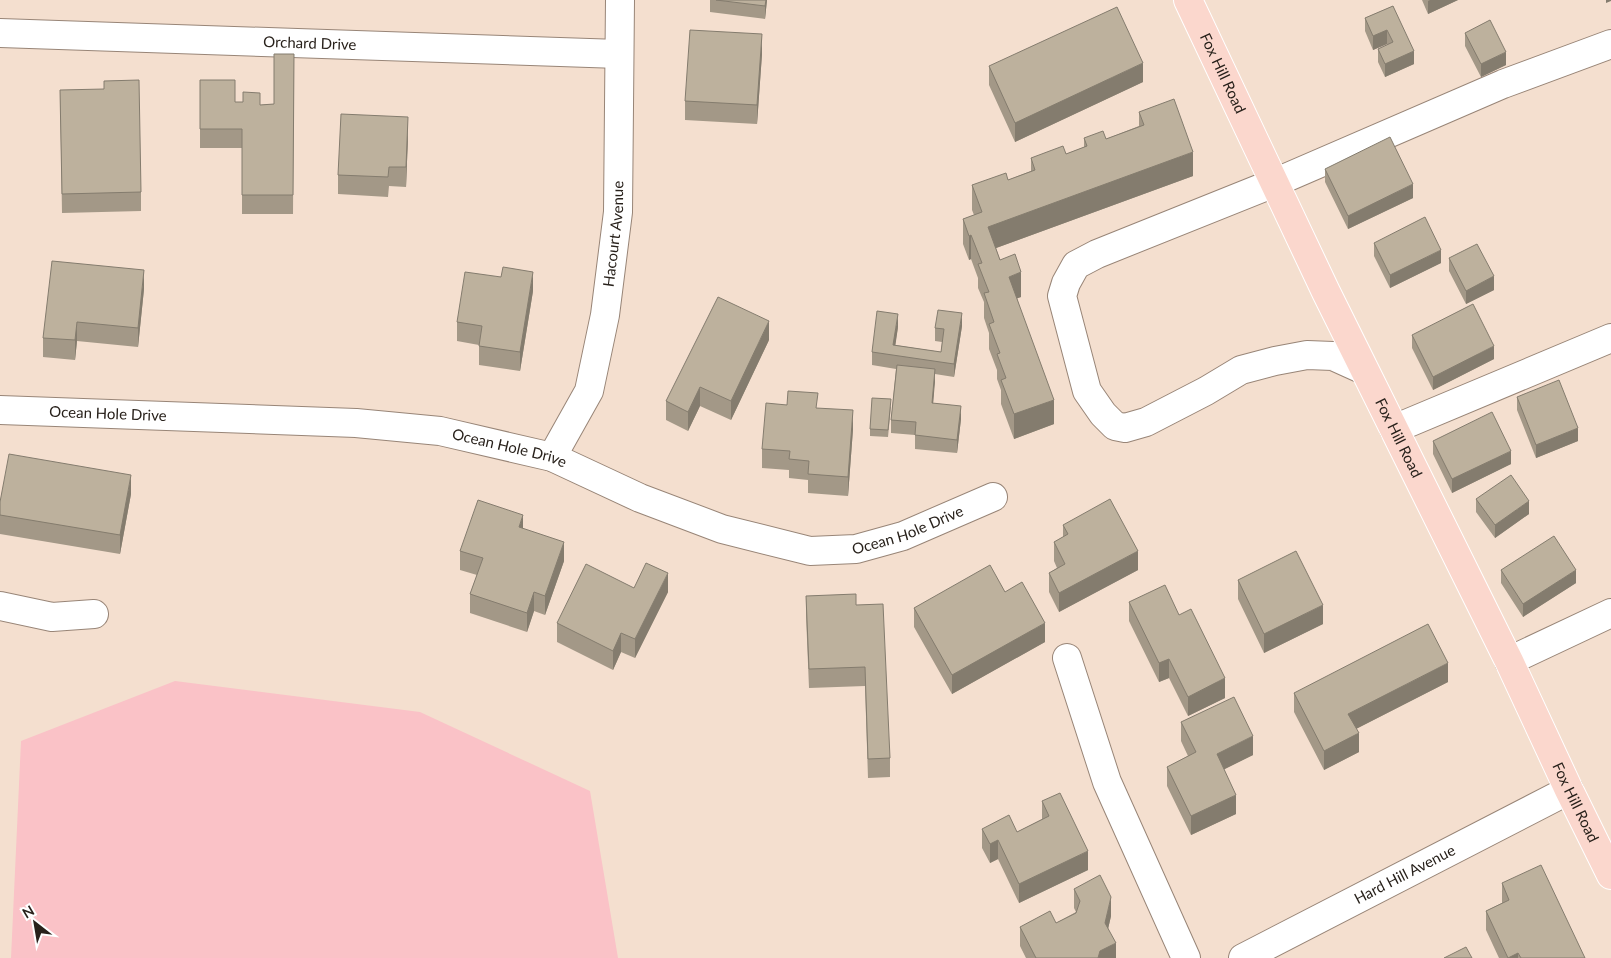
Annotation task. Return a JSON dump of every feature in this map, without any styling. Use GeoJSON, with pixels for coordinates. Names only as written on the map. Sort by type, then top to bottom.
{"type":"FeatureCollection","features":[{"type":"Feature","properties":{"kind":"main road","name":"Fox Hill Road"},"geometry":{"type":"LineString","coordinates":[[1188,0],[1364,370],[1509,661],[1611,875]]}},
{"type":"Feature","properties":{"kind":"street","name":"Hacourt Avenue"},"geometry":{"type":"LineString","coordinates":[[552,457],[588,390],[605,315],[618,212],[620,0]]}},
{"type":"Feature","properties":{"kind":"street","name":"Orchard Drive"},"geometry":{"type":"LineString","coordinates":[[0,33],[620,54]]}},
{"type":"Feature","properties":{"kind":"street"},"geometry":{"type":"LineString","coordinates":[[1364,370],[1333,356],[1307,355],[1275,360],[1241,370],[1206,391],[1146,422],[1125,428],[1115,426],[1103,414],[1087,391],[1062,296],[1066,283],[1076,265],[1097,254],[1274,183],[1503,84],[1611,44]]}},
{"type":"Feature","properties":{"kind":"street"},"geometry":{"type":"LineString","coordinates":[[1394,429],[1611,338]]}},
{"type":"Feature","properties":{"kind":"street","name":"Ocean Hole Drive"},"geometry":{"type":"LineString","coordinates":[[0,410],[356,423],[440,431],[552,457],[640,498],[722,529],[810,551],[856,549],[903,536],[993,497]]}},
{"type":"Feature","properties":{"kind":"street"},"geometry":{"type":"LineString","coordinates":[[0,606],[52,617],[94,614]]}},
{"type":"Feature","properties":{"kind":"street"},"geometry":{"type":"LineString","coordinates":[[1509,661],[1611,613]]}},
{"type":"Feature","properties":{"kind":"street"},"geometry":{"type":"LineString","coordinates":[[1067,658],[1107,782],[1186,958]]}},
{"type":"Feature","properties":{"kind":"street","name":"Hard Hill Avenue"},"geometry":{"type":"LineString","coordinates":[[1242,958],[1569,790]]}},
{"type":"Feature","properties":{"kind":"shaded area"},"geometry":{"type":"Polygon","coordinates":[[[175,681],[420,712],[590,791],[618,958],[11,958],[21,741],[175,681]]]}},
{"type":"Feature","properties":{"kind":"building"},"geometry":{"type":"Polygon","coordinates":[[[716,0],[766,0],[765,6],[716,0]]]}},
{"type":"Feature","properties":{"kind":"building"},"geometry":{"type":"Polygon","coordinates":[[[1393,6],[1414,51],[1385,64],[1378,49],[1393,42],[1387,30],[1373,36],[1365,18],[1393,6]]]}},
{"type":"Feature","properties":{"kind":"building"},"geometry":{"type":"Polygon","coordinates":[[[1117,7],[1143,63],[1015,123],[989,66],[1117,7]]]}},
{"type":"Feature","properties":{"kind":"building"},"geometry":{"type":"Polygon","coordinates":[[[1490,20],[1506,52],[1481,64],[1465,33],[1490,20]]]}},
{"type":"Feature","properties":{"kind":"building"},"geometry":{"type":"Polygon","coordinates":[[[690,30],[762,34],[757,105],[685,101],[690,30]]]}},
{"type":"Feature","properties":{"kind":"building"},"geometry":{"type":"Polygon","coordinates":[[[274,54],[294,54],[293,195],[242,195],[242,129],[200,129],[200,80],[235,80],[235,102],[243,102],[243,92],[260,93],[260,105],[274,104],[274,54]]]}},
{"type":"Feature","properties":{"kind":"building"},"geometry":{"type":"Polygon","coordinates":[[[139,80],[141,192],[62,194],[60,90],[104,89],[104,81],[139,80]]]}},
{"type":"Feature","properties":{"kind":"building"},"geometry":{"type":"Polygon","coordinates":[[[1174,99],[1193,152],[988,227],[1000,260],[1015,254],[1021,272],[1009,277],[1054,400],[1014,414],[1001,380],[1006,378],[997,354],[1000,353],[989,324],[994,322],[984,293],[989,292],[978,264],[982,263],[963,219],[982,212],[972,185],[1006,173],[1008,180],[1035,170],[1031,158],[1063,146],[1066,154],[1087,146],[1084,138],[1103,131],[1106,139],[1144,125],[1139,112],[1174,99]]]}},
{"type":"Feature","properties":{"kind":"building"},"geometry":{"type":"Polygon","coordinates":[[[341,114],[408,117],[406,167],[389,167],[388,177],[338,175],[341,114]]]}},
{"type":"Feature","properties":{"kind":"building"},"geometry":{"type":"Polygon","coordinates":[[[1390,137],[1413,184],[1348,216],[1325,169],[1390,137]]]}},
{"type":"Feature","properties":{"kind":"building"},"geometry":{"type":"Polygon","coordinates":[[[1425,217],[1441,250],[1390,275],[1374,243],[1425,217]]]}},
{"type":"Feature","properties":{"kind":"building"},"geometry":{"type":"Polygon","coordinates":[[[1477,244],[1494,276],[1466,291],[1449,258],[1477,244]]]}},
{"type":"Feature","properties":{"kind":"building"},"geometry":{"type":"Polygon","coordinates":[[[52,261],[144,270],[138,328],[77,322],[75,340],[43,338],[52,261]]]}},
{"type":"Feature","properties":{"kind":"building"},"geometry":{"type":"Polygon","coordinates":[[[503,267],[533,272],[520,352],[479,346],[482,326],[457,322],[465,272],[501,277],[503,267]]]}},
{"type":"Feature","properties":{"kind":"building"},"geometry":{"type":"Polygon","coordinates":[[[718,297],[769,321],[731,401],[700,387],[688,412],[666,401],[718,297]]]}},
{"type":"Feature","properties":{"kind":"building"},"geometry":{"type":"Polygon","coordinates":[[[1473,304],[1494,346],[1433,377],[1412,335],[1473,304]]]}},
{"type":"Feature","properties":{"kind":"building"},"geometry":{"type":"Polygon","coordinates":[[[938,310],[962,313],[954,364],[872,352],[877,311],[898,314],[893,345],[941,352],[944,329],[935,328],[938,310]]]}},
{"type":"Feature","properties":{"kind":"building"},"geometry":{"type":"Polygon","coordinates":[[[897,365],[935,369],[932,403],[961,406],[957,440],[915,435],[916,422],[891,420],[897,365]]]}},
{"type":"Feature","properties":{"kind":"building"},"geometry":{"type":"Polygon","coordinates":[[[1559,380],[1578,428],[1536,445],[1517,397],[1559,380]]]}},
{"type":"Feature","properties":{"kind":"building"},"geometry":{"type":"Polygon","coordinates":[[[788,391],[818,393],[816,408],[853,410],[848,477],[808,474],[809,461],[789,459],[790,451],[762,449],[766,403],[787,405],[788,391]]]}},
{"type":"Feature","properties":{"kind":"building"},"geometry":{"type":"Polygon","coordinates":[[[872,398],[891,399],[888,430],[870,429],[872,398]]]}},
{"type":"Feature","properties":{"kind":"building"},"geometry":{"type":"Polygon","coordinates":[[[1492,412],[1511,451],[1452,479],[1433,441],[1492,412]]]}},
{"type":"Feature","properties":{"kind":"building"},"geometry":{"type":"Polygon","coordinates":[[[9,454],[131,475],[120,535],[0,515],[0,502],[9,454]]]}},
{"type":"Feature","properties":{"kind":"building"},"geometry":{"type":"Polygon","coordinates":[[[1511,475],[1529,501],[1495,525],[1476,499],[1511,475]]]}},
{"type":"Feature","properties":{"kind":"building"},"geometry":{"type":"Polygon","coordinates":[[[1110,499],[1138,551],[1059,593],[1049,573],[1065,564],[1054,542],[1068,534],[1063,525],[1110,499]]]}},
{"type":"Feature","properties":{"kind":"building"},"geometry":{"type":"Polygon","coordinates":[[[478,500],[523,515],[519,527],[564,542],[545,596],[534,592],[527,613],[470,594],[483,558],[460,551],[478,500]]]}},
{"type":"Feature","properties":{"kind":"building"},"geometry":{"type":"Polygon","coordinates":[[[1554,536],[1576,570],[1523,604],[1501,570],[1554,536]]]}},
{"type":"Feature","properties":{"kind":"building"},"geometry":{"type":"Polygon","coordinates":[[[1296,551],[1323,605],[1264,634],[1238,580],[1296,551]]]}},
{"type":"Feature","properties":{"kind":"building"},"geometry":{"type":"Polygon","coordinates":[[[646,563],[668,573],[635,639],[621,633],[613,651],[557,623],[586,564],[634,588],[646,563]]]}},
{"type":"Feature","properties":{"kind":"building"},"geometry":{"type":"Polygon","coordinates":[[[990,565],[1005,592],[1022,582],[1045,623],[952,675],[914,608],[990,565]]]}},
{"type":"Feature","properties":{"kind":"building"},"geometry":{"type":"Polygon","coordinates":[[[1165,585],[1179,615],[1191,609],[1225,678],[1188,697],[1169,659],[1159,663],[1129,602],[1165,585]]]}},
{"type":"Feature","properties":{"kind":"building"},"geometry":{"type":"Polygon","coordinates":[[[856,594],[856,605],[883,604],[890,758],[868,759],[865,667],[809,669],[806,596],[856,594]]]}},
{"type":"Feature","properties":{"kind":"building"},"geometry":{"type":"Polygon","coordinates":[[[1428,624],[1448,663],[1348,714],[1359,733],[1324,751],[1294,693],[1428,624]]]}},
{"type":"Feature","properties":{"kind":"building"},"geometry":{"type":"Polygon","coordinates":[[[1234,697],[1253,736],[1217,754],[1236,795],[1191,816],[1167,767],[1196,752],[1181,722],[1234,697]]]}},
{"type":"Feature","properties":{"kind":"building"},"geometry":{"type":"Polygon","coordinates":[[[1060,793],[1088,851],[1019,884],[998,840],[990,844],[982,829],[1009,815],[1017,832],[1049,816],[1042,801],[1060,793]]]}},
{"type":"Feature","properties":{"kind":"building"},"geometry":{"type":"Polygon","coordinates":[[[1541,865],[1585,958],[1521,958],[1518,953],[1508,958],[1486,911],[1509,900],[1502,883],[1541,865]]]}},
{"type":"Feature","properties":{"kind":"building"},"geometry":{"type":"Polygon","coordinates":[[[1100,875],[1111,897],[1105,923],[1116,943],[1100,951],[1098,958],[1036,958],[1020,927],[1050,911],[1056,923],[1076,913],[1080,901],[1074,889],[1100,875]]]}},
{"type":"Feature","properties":{"kind":"building"},"geometry":{"type":"Polygon","coordinates":[[[1466,947],[1472,958],[1444,958],[1466,947]]]}}]}
